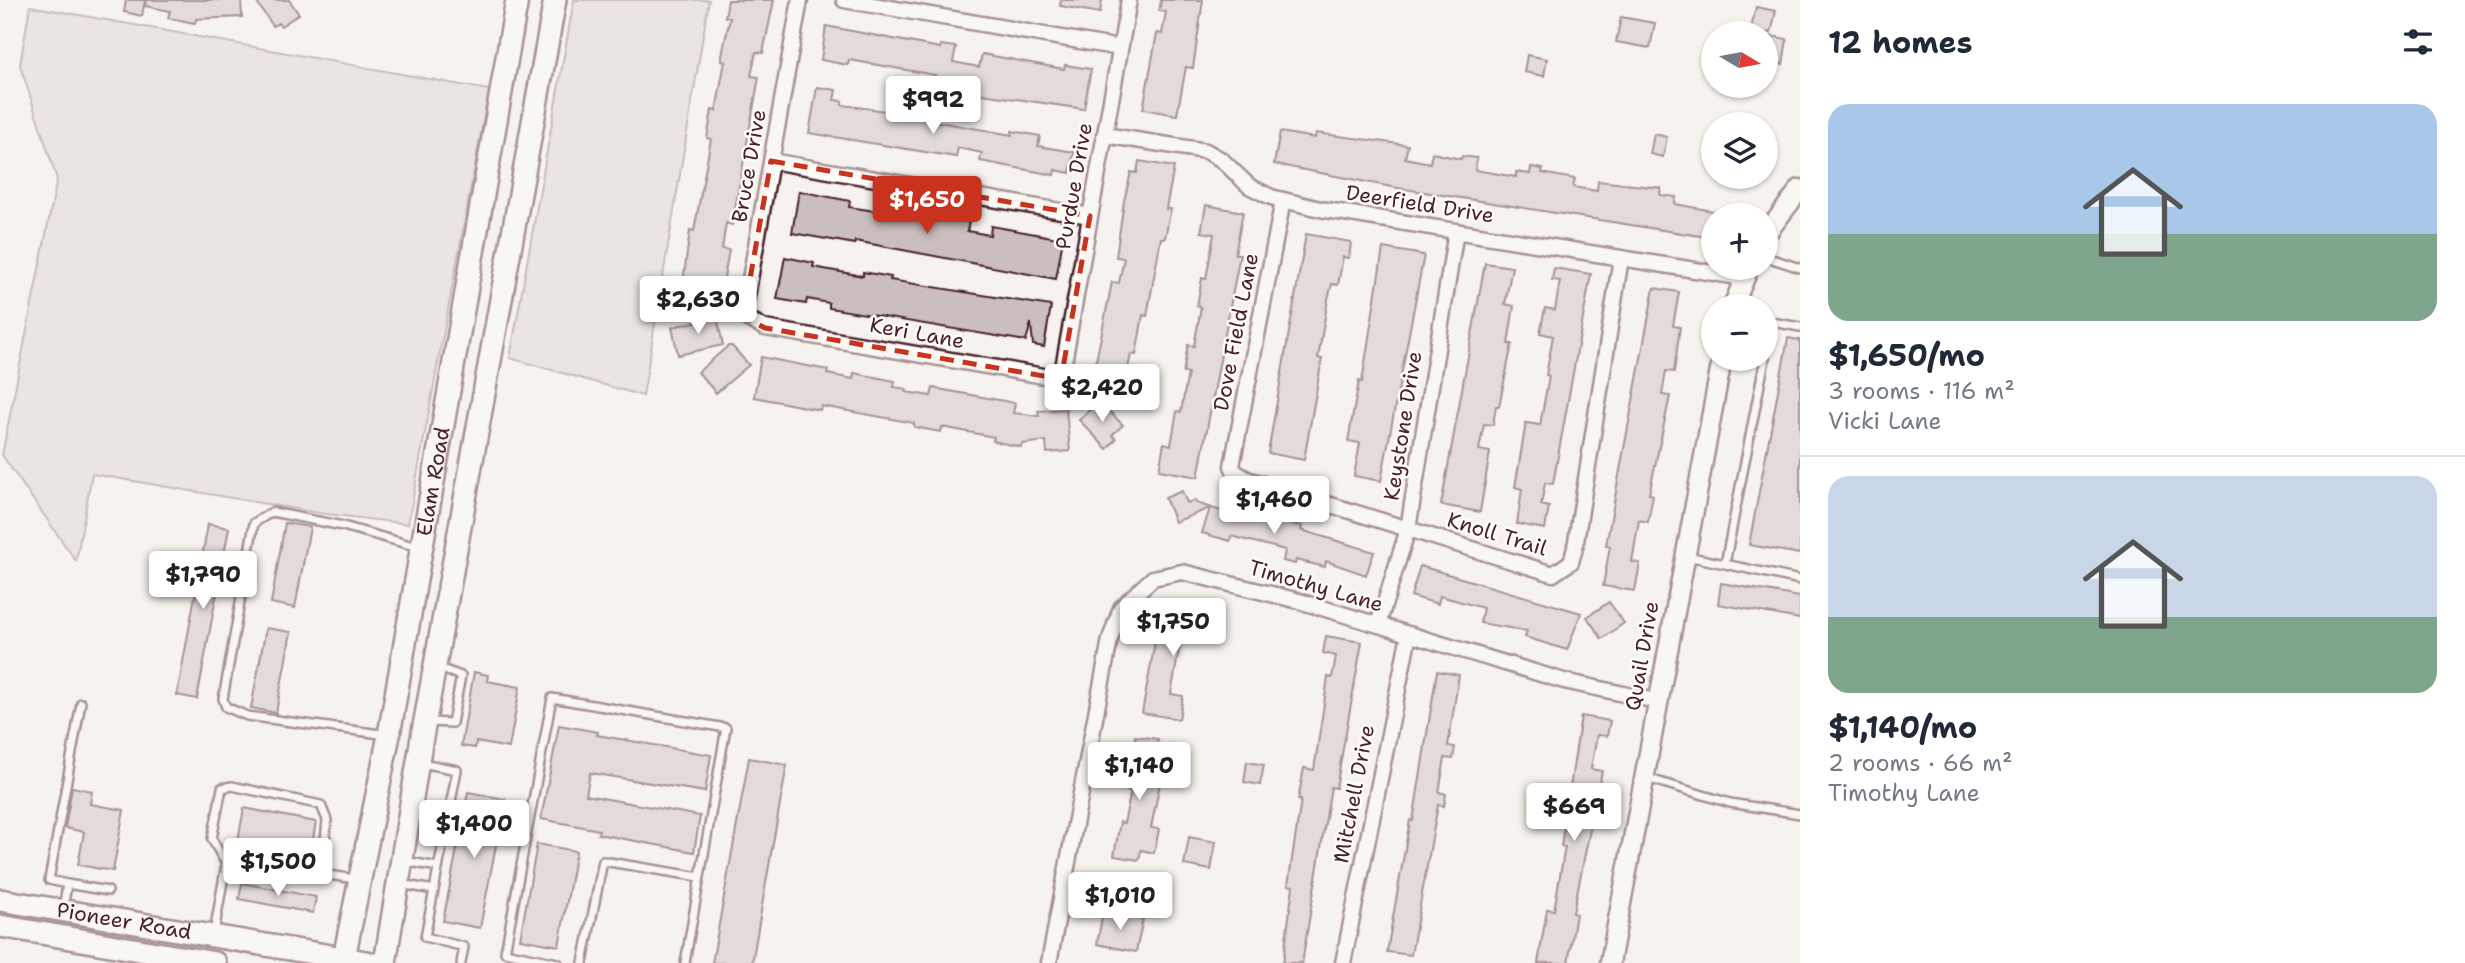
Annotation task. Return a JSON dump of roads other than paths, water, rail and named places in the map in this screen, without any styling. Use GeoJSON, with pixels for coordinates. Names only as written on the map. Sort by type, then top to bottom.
{"type":"FeatureCollection","features":[{"type":"Feature","properties":{"kind":"main road","name":"Elam Road"},"geometry":{"type":"LineString","coordinates":[[344,961],[389,736],[517,0]]}},
{"type":"Feature","properties":{"kind":"main road","name":"Elam Road"},"geometry":{"type":"LineString","coordinates":[[385,963],[419,752],[555,0]]}},
{"type":"Feature","properties":{"kind":"main road"},"geometry":{"type":"LineString","coordinates":[[450,386],[485,391]]}},
{"type":"Feature","properties":{"kind":"main road"},"geometry":{"type":"LineString","coordinates":[[389,736],[419,752]]}},
{"type":"Feature","properties":{"kind":"main road","name":"Pioneer Road"},"geometry":{"type":"LineString","coordinates":[[0,900],[344,961],[372,963]]}},
{"type":"Feature","properties":{"kind":"main road"},"geometry":{"type":"LineString","coordinates":[[58,936],[63,911]]}},
{"type":"Feature","properties":{"kind":"main road","name":"Pioneer Road"},"geometry":{"type":"LineString","coordinates":[[0,926],[211,962]]}},
{"type":"Feature","properties":{"kind":"main road"},"geometry":{"type":"LineString","coordinates":[[211,962],[213,936]]}},
{"type":"Feature","properties":{"kind":"street","name":"Bruce Drive"},"geometry":{"type":"LineString","coordinates":[[765,328],[748,319],[745,307],[800,0]]}},
{"type":"Feature","properties":{"kind":"street"},"geometry":{"type":"LineString","coordinates":[[844,0],[1120,48]]}},
{"type":"Feature","properties":{"kind":"street","name":"Purdue Drive"},"geometry":{"type":"LineString","coordinates":[[1060,379],[1129,0]]}},
{"type":"Feature","properties":{"kind":"street","name":"Deerfield Drive"},"geometry":{"type":"LineString","coordinates":[[1104,135],[1206,151],[1222,160],[1249,186],[1283,200],[1621,258],[1701,268]]}},
{"type":"Feature","properties":{"kind":"street"},"geometry":{"type":"LineString","coordinates":[[771,161],[1090,216]]}},
{"type":"Feature","properties":{"kind":"street"},"geometry":{"type":"LineString","coordinates":[[1778,218],[1800,189]]}},
{"type":"Feature","properties":{"kind":"street","name":"Dove Field Lane"},"geometry":{"type":"LineString","coordinates":[[1235,472],[1232,466],[1283,200]]}},
{"type":"Feature","properties":{"kind":"street","name":"Keystone Drive"},"geometry":{"type":"LineString","coordinates":[[1378,625],[1408,529],[1456,231]]}},
{"type":"Feature","properties":{"kind":"street","name":"Knoll Trail"},"geometry":{"type":"LineString","coordinates":[[1235,472],[1247,479],[1553,574],[1571,562],[1621,258]]}},
{"type":"Feature","properties":{"kind":"street","name":"Keri Lane"},"geometry":{"type":"LineString","coordinates":[[765,328],[1060,379]]}},
{"type":"Feature","properties":{"kind":"street","name":"Quail Drive"},"geometry":{"type":"LineString","coordinates":[[1609,963],[1719,371]]}},
{"type":"Feature","properties":{"kind":"street","name":"Timothy Lane"},"geometry":{"type":"LineString","coordinates":[[1049,963],[1110,639],[1121,608],[1153,578],[1182,572],[1378,625],[1564,681],[1657,701]]}},
{"type":"Feature","properties":{"kind":"street","name":"Mitchell Drive"},"geometry":{"type":"LineString","coordinates":[[1343,963],[1409,634]]}},
{"type":"Feature","properties":{"kind":"lane"},"geometry":{"type":"LineString","coordinates":[[1778,261],[1800,268]]}},
{"type":"Feature","properties":{"kind":"lane"},"geometry":{"type":"LineString","coordinates":[[1778,323],[1800,327]]}},
{"type":"Feature","properties":{"kind":"lane"},"geometry":{"type":"LineString","coordinates":[[1725,564],[1763,371]]}},
{"type":"Feature","properties":{"kind":"lane"},"geometry":{"type":"LineString","coordinates":[[389,736],[247,716],[226,707],[223,699],[254,523],[259,517],[272,512],[343,526],[421,548]]}},
{"type":"Feature","properties":{"kind":"lane"},"geometry":{"type":"LineString","coordinates":[[1683,555],[1800,580]]}},
{"type":"Feature","properties":{"kind":"lane"},"geometry":{"type":"LineString","coordinates":[[558,963],[505,952],[552,698],[726,728],[685,963]]}},
{"type":"Feature","properties":{"kind":"lane"},"geometry":{"type":"LineString","coordinates":[[81,703],[49,880],[108,891]]}},
{"type":"Feature","properties":{"kind":"lane"},"geometry":{"type":"LineString","coordinates":[[419,752],[457,770],[425,937],[464,947],[461,963]]}},
{"type":"Feature","properties":{"kind":"lane"},"geometry":{"type":"LineString","coordinates":[[1643,777],[1730,803],[1800,814]]}},
{"type":"Feature","properties":{"kind":"lane"},"geometry":{"type":"LineString","coordinates":[[213,936],[226,864],[212,839],[222,788],[232,786],[321,805],[327,820],[322,873]]}},
{"type":"Feature","properties":{"kind":"lane"},"geometry":{"type":"LineString","coordinates":[[226,864],[235,861],[360,880]]}},
{"type":"Feature","properties":{"kind":"lane"},"geometry":{"type":"LineString","coordinates":[[401,861],[438,867]]}},
{"type":"Feature","properties":{"kind":"lane"},"geometry":{"type":"LineString","coordinates":[[583,963],[603,861],[700,877]]}},
{"type":"Feature","properties":{"kind":"lane"},"geometry":{"type":"LineString","coordinates":[[63,911],[67,884]]}},
{"type":"Feature","properties":{"kind":"lane"},"geometry":{"type":"LineString","coordinates":[[398,884],[434,890]]}}]}
